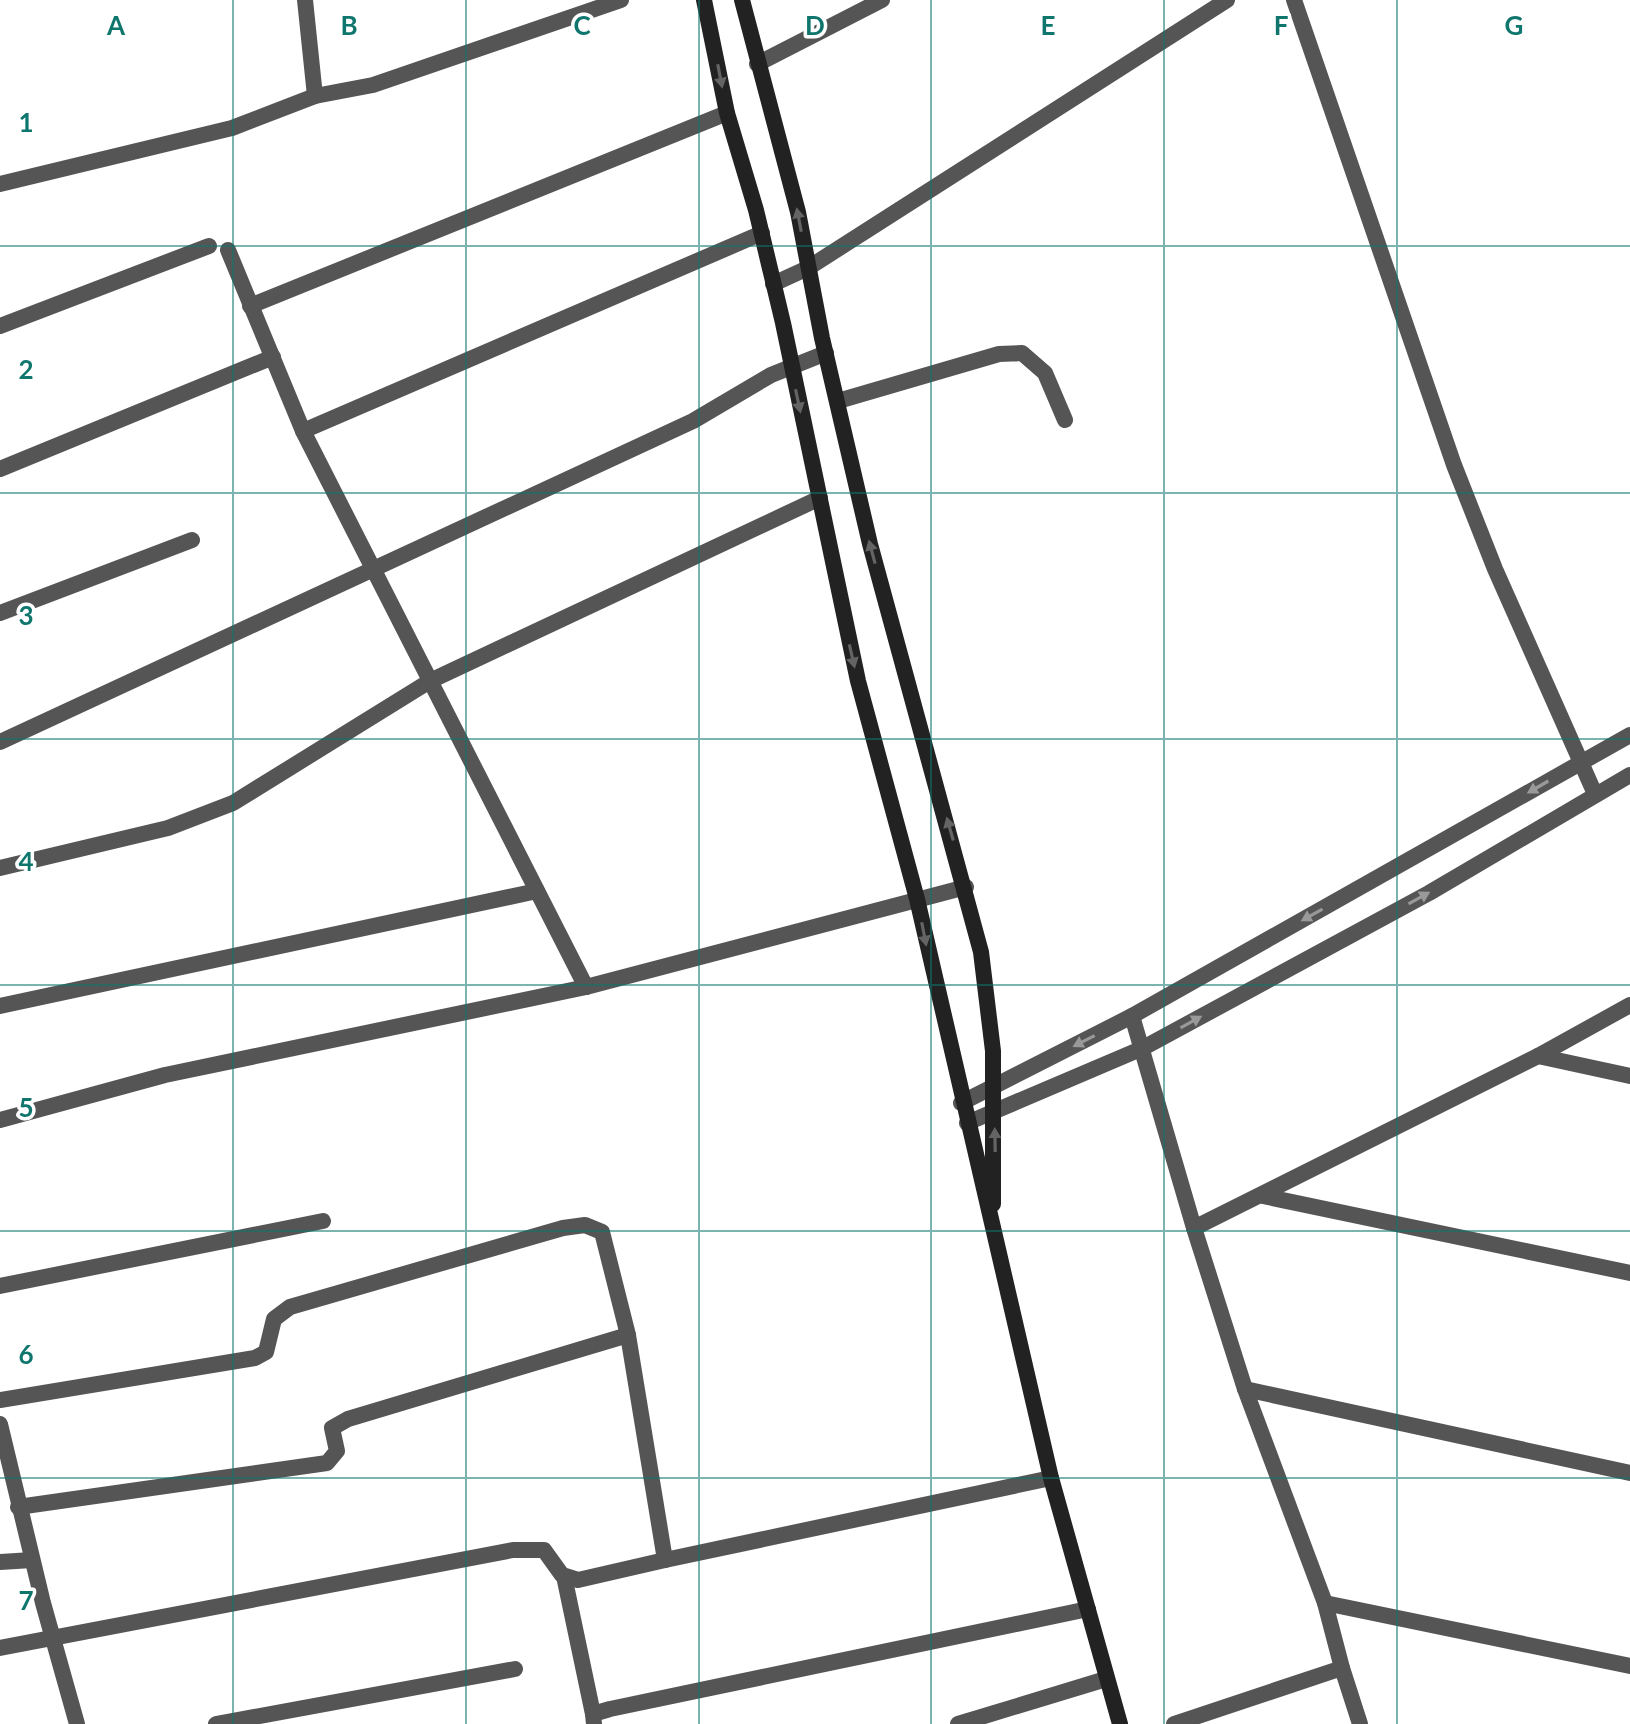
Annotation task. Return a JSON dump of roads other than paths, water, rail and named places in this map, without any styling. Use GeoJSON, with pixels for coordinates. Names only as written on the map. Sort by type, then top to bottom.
{"type":"FeatureCollection","features":[{"type":"Feature","properties":{"kind":"street"},"geometry":{"type":"LineString","coordinates":[[305,0],[315,96]]}},
{"type":"Feature","properties":{"kind":"street"},"geometry":{"type":"LineString","coordinates":[[0,184],[232,128],[315,96],[373,85],[621,0]]}},
{"type":"Feature","properties":{"kind":"street"},"geometry":{"type":"LineString","coordinates":[[704,0],[727,113],[762,233],[858,681],[917,899],[961,1103],[993,1218],[1051,1478],[1120,1724]]}},
{"type":"Feature","properties":{"kind":"street"},"geometry":{"type":"LineString","coordinates":[[742,0],[798,212],[826,353],[870,544],[966,887],[989,1001],[995,1111],[993,1218]]}},
{"type":"Feature","properties":{"kind":"street"},"geometry":{"type":"LineString","coordinates":[[757,64],[882,0]]}},
{"type":"Feature","properties":{"kind":"street"},"geometry":{"type":"LineString","coordinates":[[773,284],[808,268],[1227,0]]}},
{"type":"Feature","properties":{"kind":"street"},"geometry":{"type":"LineString","coordinates":[[1294,0],[1454,465],[1495,569],[1595,794]]}},
{"type":"Feature","properties":{"kind":"street"},"geometry":{"type":"LineString","coordinates":[[250,306],[727,113]]}},
{"type":"Feature","properties":{"kind":"street"},"geometry":{"type":"LineString","coordinates":[[303,431],[762,233]]}},
{"type":"Feature","properties":{"kind":"street"},"geometry":{"type":"LineString","coordinates":[[0,326],[209,246]]}},
{"type":"Feature","properties":{"kind":"street"},"geometry":{"type":"LineString","coordinates":[[228,250],[303,431],[586,987]]}},
{"type":"Feature","properties":{"kind":"street"},"geometry":{"type":"LineString","coordinates":[[0,742],[693,421],[791,366],[826,353]]}},
{"type":"Feature","properties":{"kind":"street"},"geometry":{"type":"LineString","coordinates":[[838,401],[999,354],[1022,353],[1045,373],[1065,420]]}},
{"type":"Feature","properties":{"kind":"street"},"geometry":{"type":"LineString","coordinates":[[0,469],[273,357]]}},
{"type":"Feature","properties":{"kind":"street"},"geometry":{"type":"LineString","coordinates":[[0,868],[153,832],[209,814],[233,803],[430,681],[820,498]]}},
{"type":"Feature","properties":{"kind":"street"},"geometry":{"type":"LineString","coordinates":[[0,613],[192,540]]}},
{"type":"Feature","properties":{"kind":"street"},"geometry":{"type":"LineString","coordinates":[[961,1103],[1132,1016],[1630,735]]}},
{"type":"Feature","properties":{"kind":"street"},"geometry":{"type":"LineString","coordinates":[[967,1123],[1143,1048],[1429,893],[1630,775]]}},
{"type":"Feature","properties":{"kind":"street"},"geometry":{"type":"LineString","coordinates":[[0,1120],[165,1075],[586,987],[966,887]]}},
{"type":"Feature","properties":{"kind":"street"},"geometry":{"type":"LineString","coordinates":[[0,1006],[537,891]]}},
{"type":"Feature","properties":{"kind":"street"},"geometry":{"type":"LineString","coordinates":[[1194,1228],[1538,1056],[1630,1005]]}},
{"type":"Feature","properties":{"kind":"street"},"geometry":{"type":"LineString","coordinates":[[1132,1016],[1245,1389],[1325,1603],[1360,1724]]}},
{"type":"Feature","properties":{"kind":"street"},"geometry":{"type":"LineString","coordinates":[[1538,1056],[1630,1076]]}},
{"type":"Feature","properties":{"kind":"street"},"geometry":{"type":"LineString","coordinates":[[1263,1196],[1630,1273]]}},
{"type":"Feature","properties":{"kind":"street"},"geometry":{"type":"LineString","coordinates":[[0,1286],[323,1221]]}},
{"type":"Feature","properties":{"kind":"street"},"geometry":{"type":"LineString","coordinates":[[0,1400],[255,1358],[266,1352],[274,1319],[290,1307],[578,1224],[597,1228],[603,1235],[628,1335],[665,1560]]}},
{"type":"Feature","properties":{"kind":"street"},"geometry":{"type":"LineString","coordinates":[[18,1507],[327,1463],[337,1451],[332,1428],[348,1419],[628,1335]]}},
{"type":"Feature","properties":{"kind":"street"},"geometry":{"type":"LineString","coordinates":[[1245,1389],[1630,1473]]}},
{"type":"Feature","properties":{"kind":"street"},"geometry":{"type":"LineString","coordinates":[[0,1424],[18,1507],[77,1724]]}},
{"type":"Feature","properties":{"kind":"street"},"geometry":{"type":"LineString","coordinates":[[564,1576],[589,1580],[665,1560],[1051,1478]]}},
{"type":"Feature","properties":{"kind":"street"},"geometry":{"type":"LineString","coordinates":[[0,1648],[513,1550],[544,1550],[564,1576],[594,1719],[1088,1609]]}},
{"type":"Feature","properties":{"kind":"street"},"geometry":{"type":"LineString","coordinates":[[0,1562],[32,1560]]}},
{"type":"Feature","properties":{"kind":"street"},"geometry":{"type":"LineString","coordinates":[[1325,1603],[1630,1666]]}},
{"type":"Feature","properties":{"kind":"street"},"geometry":{"type":"LineString","coordinates":[[1174,1724],[1342,1668]]}},
{"type":"Feature","properties":{"kind":"street"},"geometry":{"type":"LineString","coordinates":[[216,1724],[515,1669]]}},
{"type":"Feature","properties":{"kind":"street"},"geometry":{"type":"LineString","coordinates":[[958,1724],[1106,1679]]}}]}
